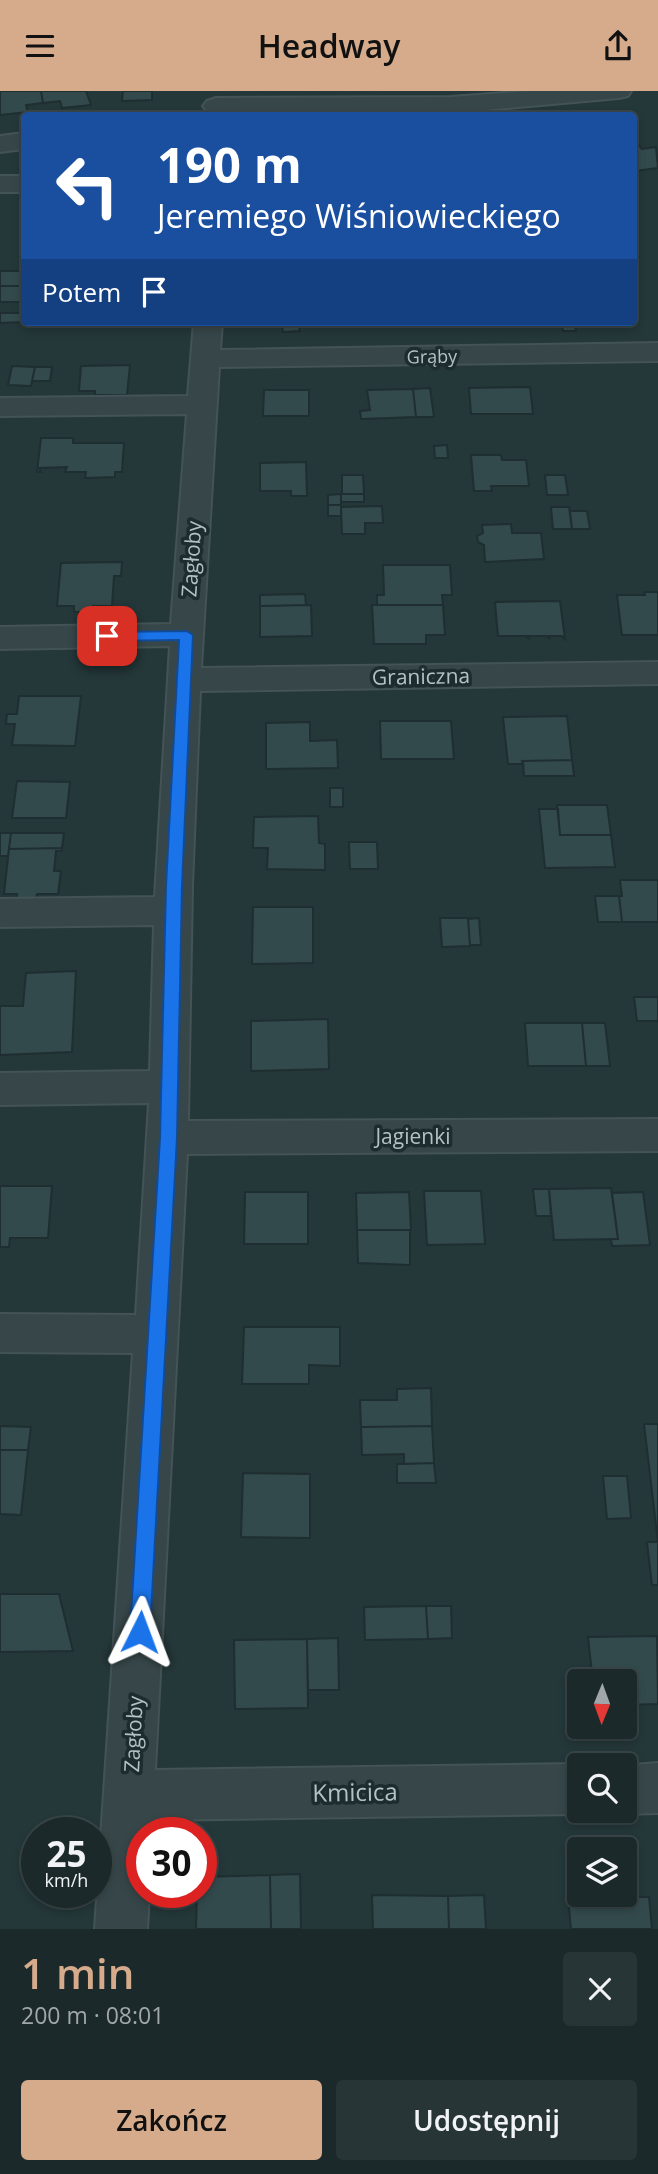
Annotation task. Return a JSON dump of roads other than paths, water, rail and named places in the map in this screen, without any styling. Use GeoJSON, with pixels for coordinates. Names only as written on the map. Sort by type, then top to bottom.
{"type":"FeatureCollection","features":[{"type":"Feature","properties":{"kind":"street"},"geometry":{"type":"LineString","coordinates":[[216,104],[451,105],[618,91]]}},
{"type":"Feature","properties":{"kind":"street"},"geometry":{"type":"LineString","coordinates":[[0,144],[21,141]]}},
{"type":"Feature","properties":{"kind":"street"},"geometry":{"type":"LineString","coordinates":[[0,184],[21,184]]}},
{"type":"Feature","properties":{"kind":"street","name":"Grąby"},"geometry":{"type":"LineString","coordinates":[[208,340],[658,352]]}},
{"type":"Feature","properties":{"kind":"street","name":"Zagłoby"},"geometry":{"type":"LineString","coordinates":[[121,1929],[168,1138],[184,680],[208,340]]}},
{"type":"Feature","properties":{"kind":"street"},"geometry":{"type":"LineString","coordinates":[[0,407],[202,405]]}},
{"type":"Feature","properties":{"kind":"street"},"geometry":{"type":"LineString","coordinates":[[0,638],[187,635]]}},
{"type":"Feature","properties":{"kind":"street","name":"Graniczna"},"geometry":{"type":"LineString","coordinates":[[184,680],[658,673]]}},
{"type":"Feature","properties":{"kind":"street"},"geometry":{"type":"LineString","coordinates":[[0,913],[174,911]]}},
{"type":"Feature","properties":{"kind":"street"},"geometry":{"type":"LineString","coordinates":[[0,1090],[170,1087]]}},
{"type":"Feature","properties":{"kind":"street","name":"Jagienki"},"geometry":{"type":"LineString","coordinates":[[168,1138],[658,1135]]}},
{"type":"Feature","properties":{"kind":"street"},"geometry":{"type":"LineString","coordinates":[[0,1333],[157,1334]]}},
{"type":"Feature","properties":{"kind":"street"},"geometry":{"type":"LineString","coordinates":[[637,1789],[658,1788]]}},
{"type":"Feature","properties":{"kind":"street","name":"Kmicica"},"geometry":{"type":"LineString","coordinates":[[131,1795],[567,1789]]}}]}
